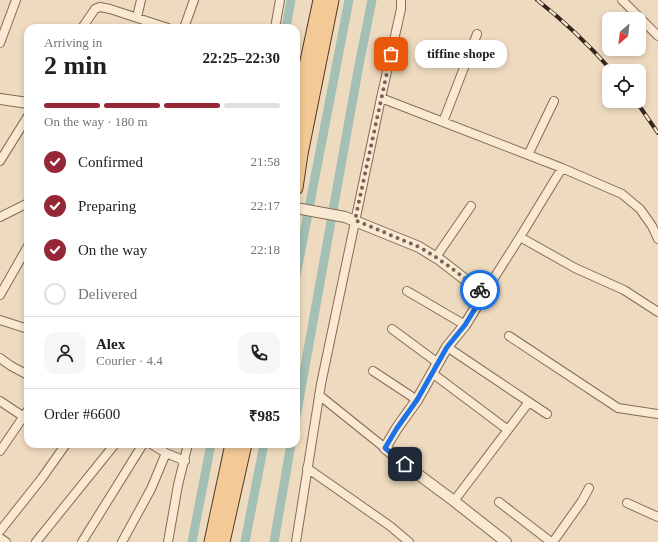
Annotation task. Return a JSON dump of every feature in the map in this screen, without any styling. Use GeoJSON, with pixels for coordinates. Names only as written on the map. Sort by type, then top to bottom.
{"type":"FeatureCollection","features":[{"type":"Feature","properties":{"kind":"main road"},"geometry":{"type":"LineString","coordinates":[[300,99],[320,0]]}},
{"type":"Feature","properties":{"kind":"main road"},"geometry":{"type":"LineString","coordinates":[[300,161],[332,0]]}},
{"type":"Feature","properties":{"kind":"main road"},"geometry":{"type":"LineString","coordinates":[[211,542],[231,448]]}},
{"type":"Feature","properties":{"kind":"main road"},"geometry":{"type":"LineString","coordinates":[[223,542],[244,448]]}},
{"type":"Feature","properties":{"kind":"street"},"geometry":{"type":"LineString","coordinates":[[0,43],[16,0]]}},
{"type":"Feature","properties":{"kind":"street"},"geometry":{"type":"LineString","coordinates":[[85,24],[95,9],[98,0]]}},
{"type":"Feature","properties":{"kind":"street"},"geometry":{"type":"LineString","coordinates":[[137,18],[141,0]]}},
{"type":"Feature","properties":{"kind":"street"},"geometry":{"type":"LineString","coordinates":[[185,24],[194,0]]}},
{"type":"Feature","properties":{"kind":"street"},"geometry":{"type":"LineString","coordinates":[[276,24],[280,0]]}},
{"type":"Feature","properties":{"kind":"street"},"geometry":{"type":"LineString","coordinates":[[296,542],[319,396],[350,218],[381,98],[401,0]]}},
{"type":"Feature","properties":{"kind":"street"},"geometry":{"type":"LineString","coordinates":[[622,0],[658,36]]}},
{"type":"Feature","properties":{"kind":"street"},"geometry":{"type":"LineString","coordinates":[[95,9],[100,7],[110,8],[156,24]]}},
{"type":"Feature","properties":{"kind":"street"},"geometry":{"type":"LineString","coordinates":[[442,122],[477,34]]}},
{"type":"Feature","properties":{"kind":"street"},"geometry":{"type":"LineString","coordinates":[[381,98],[562,168],[622,194],[640,209],[652,226],[658,239]]}},
{"type":"Feature","properties":{"kind":"street"},"geometry":{"type":"LineString","coordinates":[[0,99],[24,102]]}},
{"type":"Feature","properties":{"kind":"street"},"geometry":{"type":"LineString","coordinates":[[528,155],[554,102]]}},
{"type":"Feature","properties":{"kind":"street"},"geometry":{"type":"LineString","coordinates":[[0,161],[24,122]]}},
{"type":"Feature","properties":{"kind":"street"},"geometry":{"type":"LineString","coordinates":[[385,448],[417,400],[447,347],[465,325],[562,168]]}},
{"type":"Feature","properties":{"kind":"street"},"geometry":{"type":"LineString","coordinates":[[0,217],[24,205]]}},
{"type":"Feature","properties":{"kind":"street"},"geometry":{"type":"LineString","coordinates":[[436,257],[471,206]]}},
{"type":"Feature","properties":{"kind":"street"},"geometry":{"type":"LineString","coordinates":[[300,210],[350,218],[419,247],[436,257],[484,294]]}},
{"type":"Feature","properties":{"kind":"street"},"geometry":{"type":"LineString","coordinates":[[520,237],[575,268],[624,290],[658,312]]}},
{"type":"Feature","properties":{"kind":"street"},"geometry":{"type":"LineString","coordinates":[[0,295],[24,253]]}},
{"type":"Feature","properties":{"kind":"street"},"geometry":{"type":"LineString","coordinates":[[407,292],[465,325]]}},
{"type":"Feature","properties":{"kind":"street"},"geometry":{"type":"LineString","coordinates":[[0,320],[24,328]]}},
{"type":"Feature","properties":{"kind":"street"},"geometry":{"type":"LineString","coordinates":[[392,329],[438,363]]}},
{"type":"Feature","properties":{"kind":"street"},"geometry":{"type":"LineString","coordinates":[[509,336],[618,408],[658,414]]}},
{"type":"Feature","properties":{"kind":"street"},"geometry":{"type":"LineString","coordinates":[[447,347],[547,414]]}},
{"type":"Feature","properties":{"kind":"street"},"geometry":{"type":"LineString","coordinates":[[0,358],[24,373]]}},
{"type":"Feature","properties":{"kind":"street"},"geometry":{"type":"LineString","coordinates":[[373,371],[417,400]]}},
{"type":"Feature","properties":{"kind":"street"},"geometry":{"type":"LineString","coordinates":[[432,373],[508,430]]}},
{"type":"Feature","properties":{"kind":"street"},"geometry":{"type":"LineString","coordinates":[[319,396],[506,542]]}},
{"type":"Feature","properties":{"kind":"street"},"geometry":{"type":"LineString","coordinates":[[0,401],[24,412]]}},
{"type":"Feature","properties":{"kind":"street"},"geometry":{"type":"LineString","coordinates":[[454,500],[529,402]]}},
{"type":"Feature","properties":{"kind":"street"},"geometry":{"type":"LineString","coordinates":[[0,450],[24,416]]}},
{"type":"Feature","properties":{"kind":"street"},"geometry":{"type":"LineString","coordinates":[[0,531],[42,478],[63,448]]}},
{"type":"Feature","properties":{"kind":"street"},"geometry":{"type":"LineString","coordinates":[[36,542],[112,448]]}},
{"type":"Feature","properties":{"kind":"street"},"geometry":{"type":"LineString","coordinates":[[82,542],[141,448]]}},
{"type":"Feature","properties":{"kind":"street"},"geometry":{"type":"LineString","coordinates":[[157,448],[166,454],[184,461]]}},
{"type":"Feature","properties":{"kind":"street"},"geometry":{"type":"LineString","coordinates":[[168,542],[178,485],[187,448]]}},
{"type":"Feature","properties":{"kind":"street"},"geometry":{"type":"LineString","coordinates":[[122,542],[151,489],[166,454]]}},
{"type":"Feature","properties":{"kind":"street"},"geometry":{"type":"LineString","coordinates":[[307,468],[390,526],[409,542]]}},
{"type":"Feature","properties":{"kind":"street"},"geometry":{"type":"LineString","coordinates":[[499,502],[552,542],[589,488]]}},
{"type":"Feature","properties":{"kind":"street"},"geometry":{"type":"LineString","coordinates":[[627,503],[658,517]]}},
{"type":"Feature","properties":{"kind":"street"},"geometry":{"type":"LineString","coordinates":[[0,538],[6,542]]}},
{"type":"Feature","properties":{"kind":"waterway"},"geometry":{"type":"LineString","coordinates":[[287,24],[291,0]]}},
{"type":"Feature","properties":{"kind":"waterway"},"geometry":{"type":"LineString","coordinates":[[300,255],[349,0]]}},
{"type":"Feature","properties":{"kind":"waterway"},"geometry":{"type":"LineString","coordinates":[[300,395],[372,0]]}},
{"type":"Feature","properties":{"kind":"waterway"},"geometry":{"type":"LineString","coordinates":[[192,542],[210,448]]}},
{"type":"Feature","properties":{"kind":"waterway"},"geometry":{"type":"LineString","coordinates":[[245,542],[263,448]]}},
{"type":"Feature","properties":{"kind":"waterway"},"geometry":{"type":"LineString","coordinates":[[274,542],[290,448]]}},
{"type":"Feature","properties":{"kind":"railway"},"geometry":{"type":"LineString","coordinates":[[537,0],[557,16],[605,64]]}},
{"type":"Feature","properties":{"kind":"railway"},"geometry":{"type":"LineString","coordinates":[[641,108],[658,133]]}},
{"type":"Feature","properties":{"kind":"way so far"},"geometry":{"type":"LineString","coordinates":[[391,54],[355,220],[428,252],[480,290]]}},
{"type":"Feature","properties":{"kind":"place","name":"tiffine shope"},"geometry":{"type":"Point","coordinates":[391,54]}},
{"type":"Feature","properties":{"kind":"route"},"geometry":{"type":"LineString","coordinates":[[405,464],[385,448],[417,400],[447,347],[465,325],[484,294],[480,290]]}}]}
